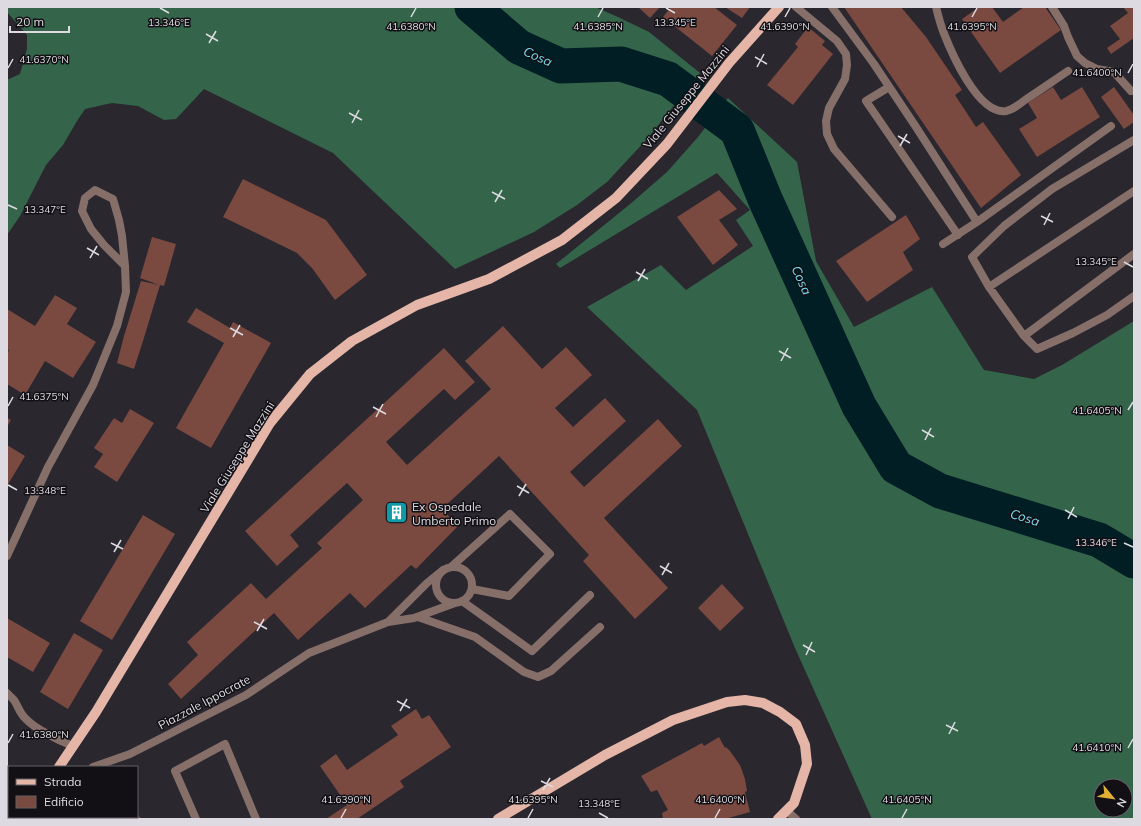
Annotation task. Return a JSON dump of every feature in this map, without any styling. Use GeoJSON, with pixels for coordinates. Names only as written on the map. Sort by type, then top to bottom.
{"type":"FeatureCollection","features":[{"type":"Feature","properties":{"kind":"main road","name":"Viale Giuseppe Mazzini"},"geometry":{"type":"LineString","coordinates":[[60,766],[96,712],[270,423],[310,374],[352,341],[417,305],[489,279],[562,240],[616,198],[668,144],[729,63],[779,7]]}},
{"type":"Feature","properties":{"kind":"main road"},"geometry":{"type":"LineString","coordinates":[[498,819],[605,755],[673,720],[727,702],[745,700],[763,703],[780,712],[796,724],[805,745],[807,764],[794,803],[778,819]]}},
{"type":"Feature","properties":{"kind":"street"},"geometry":{"type":"LineString","coordinates":[[796,7],[837,41],[846,54],[847,66],[845,79],[829,108],[826,121],[827,134],[834,149],[892,217]]}},
{"type":"Feature","properties":{"kind":"street"},"geometry":{"type":"LineString","coordinates":[[832,7],[874,64],[977,222]]}},
{"type":"Feature","properties":{"kind":"street"},"geometry":{"type":"LineString","coordinates":[[936,7],[943,31],[958,63],[977,95],[985,104],[995,110],[1007,111],[1068,71]]}},
{"type":"Feature","properties":{"kind":"street"},"geometry":{"type":"LineString","coordinates":[[1052,7],[1064,26],[1077,56],[1085,63],[1097,69],[1114,72],[1130,91]]}},
{"type":"Feature","properties":{"kind":"street"},"geometry":{"type":"LineString","coordinates":[[889,87],[866,101],[958,235]]}},
{"type":"Feature","properties":{"kind":"street"},"geometry":{"type":"LineString","coordinates":[[943,244],[977,222],[1111,126]]}},
{"type":"Feature","properties":{"kind":"street"},"geometry":{"type":"LineString","coordinates":[[1134,140],[1052,189],[1004,226],[972,257],[990,287],[1024,336],[1037,349],[1073,333],[1107,315],[1134,296]]}},
{"type":"Feature","properties":{"kind":"street"},"geometry":{"type":"LineString","coordinates":[[7,556],[48,467],[93,385],[117,326],[126,292],[125,266],[119,220],[113,199],[95,190],[85,198],[82,211],[91,228],[104,245],[125,266]]}},
{"type":"Feature","properties":{"kind":"street"},"geometry":{"type":"LineString","coordinates":[[990,287],[1134,191]]}},
{"type":"Feature","properties":{"kind":"street"},"geometry":{"type":"LineString","coordinates":[[1024,336],[1134,254]]}},
{"type":"Feature","properties":{"kind":"street"},"geometry":{"type":"LineString","coordinates":[[451,567],[510,514],[550,554],[509,596],[472,589]]}},
{"type":"Feature","properties":{"kind":"street"},"geometry":{"type":"LineString","coordinates":[[458,602],[466,598],[472,589],[472,583],[471,578],[463,569],[451,567],[443,570],[437,580],[437,591],[440,596],[444,600],[458,602],[532,651],[590,594]]}},
{"type":"Feature","properties":{"kind":"street","name":"Piazzale Ippocrate"},"geometry":{"type":"LineString","coordinates":[[388,622],[427,583],[443,570]]}},
{"type":"Feature","properties":{"kind":"street","name":"Piazzale Ippocrate"},"geometry":{"type":"LineString","coordinates":[[96,766],[130,754],[246,695],[309,653],[388,622],[418,617],[458,602]]}},
{"type":"Feature","properties":{"kind":"street"},"geometry":{"type":"LineString","coordinates":[[418,617],[475,637],[524,672],[538,677],[551,671],[600,627]]}},
{"type":"Feature","properties":{"kind":"street"},"geometry":{"type":"LineString","coordinates":[[7,694],[14,699],[19,710],[26,719],[42,731],[61,742],[73,746]]}},
{"type":"Feature","properties":{"kind":"street"},"geometry":{"type":"LineString","coordinates":[[196,819],[175,771],[225,744],[256,819]]}},
{"type":"Feature","properties":{"kind":"street"},"geometry":{"type":"LineString","coordinates":[[787,811],[796,819]]}},
{"type":"Feature","properties":{"kind":"green space"},"geometry":{"type":"Polygon","coordinates":[[[7,7],[595,7],[649,32],[700,73],[647,139],[607,182],[577,205],[534,232],[455,269],[333,153],[204,89],[176,119],[164,120],[138,106],[112,103],[85,109],[63,145],[46,165],[20,216],[7,235],[7,80],[20,74],[27,49],[27,35],[7,12],[7,7]]]}},
{"type":"Feature","properties":{"kind":"green space"},"geometry":{"type":"Polygon","coordinates":[[[728,98],[797,162],[816,261],[854,327],[932,287],[984,370],[1034,379],[1062,365],[1134,321],[1134,819],[872,819],[795,648],[697,410],[587,307],[661,265],[686,290],[753,246],[736,220],[750,210],[717,173],[560,268],[556,264],[667,172],[698,137],[728,98]]]}},
{"type":"Feature","properties":{"kind":"building"},"geometry":{"type":"Polygon","coordinates":[[[638,7],[660,7],[650,18],[638,7]]]}},
{"type":"Feature","properties":{"kind":"building"},"geometry":{"type":"Polygon","coordinates":[[[671,7],[714,7],[737,25],[712,56],[663,17],[671,7]]]}},
{"type":"Feature","properties":{"kind":"building"},"geometry":{"type":"Polygon","coordinates":[[[725,7],[750,7],[742,18],[725,7]]]}},
{"type":"Feature","properties":{"kind":"building"},"geometry":{"type":"Polygon","coordinates":[[[844,7],[901,7],[926,37],[962,90],[955,95],[976,127],[983,122],[1021,175],[981,208],[844,7]]]}},
{"type":"Feature","properties":{"kind":"building"},"geometry":{"type":"Polygon","coordinates":[[[979,7],[992,7],[1003,22],[1024,7],[1045,7],[1061,30],[1000,73],[962,19],[979,7]]]}},
{"type":"Feature","properties":{"kind":"building"},"geometry":{"type":"Polygon","coordinates":[[[1123,7],[1134,7],[1134,38],[1111,54],[1107,48],[1120,39],[1110,26],[1128,13],[1123,7]]]}},
{"type":"Feature","properties":{"kind":"building"},"geometry":{"type":"Polygon","coordinates":[[[808,27],[825,41],[822,45],[833,54],[793,105],[767,85],[798,47],[795,44],[808,27]]]}},
{"type":"Feature","properties":{"kind":"building"},"geometry":{"type":"Polygon","coordinates":[[[1053,87],[1061,100],[1082,87],[1100,117],[1037,157],[1019,129],[1037,118],[1028,103],[1053,87]]]}},
{"type":"Feature","properties":{"kind":"building"},"geometry":{"type":"Polygon","coordinates":[[[1114,87],[1134,115],[1134,122],[1124,129],[1101,97],[1114,87]]]}},
{"type":"Feature","properties":{"kind":"building"},"geometry":{"type":"Polygon","coordinates":[[[243,179],[326,220],[367,275],[335,300],[312,268],[297,253],[223,217],[243,179]]]}},
{"type":"Feature","properties":{"kind":"building"},"geometry":{"type":"Polygon","coordinates":[[[719,190],[737,209],[719,220],[738,245],[713,265],[677,217],[719,190]]]}},
{"type":"Feature","properties":{"kind":"building"},"geometry":{"type":"Polygon","coordinates":[[[906,215],[920,239],[903,252],[913,270],[867,302],[836,261],[906,215]]]}},
{"type":"Feature","properties":{"kind":"building"},"geometry":{"type":"Polygon","coordinates":[[[152,237],[176,244],[164,286],[160,285],[134,369],[117,363],[141,281],[159,285],[140,278],[152,237]]]}},
{"type":"Feature","properties":{"kind":"building"},"geometry":{"type":"Polygon","coordinates":[[[55,295],[77,308],[67,324],[96,342],[73,378],[45,361],[25,395],[7,384],[7,354],[9,350],[7,349],[7,309],[35,326],[55,295]]]}},
{"type":"Feature","properties":{"kind":"building"},"geometry":{"type":"Polygon","coordinates":[[[196,308],[230,328],[233,322],[271,343],[211,448],[176,428],[224,343],[187,322],[196,308]]]}},
{"type":"Feature","properties":{"kind":"building","name":"Ex Ospedale Umberto Primo"},"geometry":{"type":"Polygon","coordinates":[[[503,326],[542,369],[566,347],[592,375],[555,408],[573,427],[605,398],[626,421],[570,472],[584,487],[658,419],[682,446],[604,518],[668,588],[635,619],[583,561],[589,555],[499,456],[442,509],[458,526],[416,569],[411,565],[365,608],[350,593],[298,640],[274,613],[181,699],[168,684],[198,655],[187,642],[251,583],[266,599],[322,548],[317,543],[363,500],[347,483],[290,535],[299,546],[277,566],[245,531],[444,348],[475,382],[455,400],[444,389],[386,442],[407,465],[491,389],[465,361],[503,326]]]}},
{"type":"Feature","properties":{"kind":"building"},"geometry":{"type":"Polygon","coordinates":[[[130,409],[154,423],[117,482],[94,467],[103,454],[94,448],[114,418],[122,423],[130,409]]]}},
{"type":"Feature","properties":{"kind":"building"},"geometry":{"type":"Polygon","coordinates":[[[7,418],[11,420],[7,427],[7,418]]]}},
{"type":"Feature","properties":{"kind":"building"},"geometry":{"type":"Polygon","coordinates":[[[7,445],[25,456],[7,486],[7,445]]]}},
{"type":"Feature","properties":{"kind":"building"},"geometry":{"type":"Polygon","coordinates":[[[143,515],[175,534],[112,640],[80,621],[143,515]]]}},
{"type":"Feature","properties":{"kind":"building"},"geometry":{"type":"Polygon","coordinates":[[[722,584],[744,608],[720,631],[698,608],[722,584]]]}},
{"type":"Feature","properties":{"kind":"building"},"geometry":{"type":"Polygon","coordinates":[[[7,618],[50,643],[33,672],[7,657],[7,618]]]}},
{"type":"Feature","properties":{"kind":"building"},"geometry":{"type":"Polygon","coordinates":[[[74,633],[103,650],[68,709],[40,692],[74,633]]]}},
{"type":"Feature","properties":{"kind":"building"},"geometry":{"type":"Polygon","coordinates":[[[416,709],[422,719],[429,715],[451,747],[400,781],[404,787],[357,819],[326,819],[347,805],[320,766],[336,754],[347,770],[398,735],[391,726],[416,709]]]}},
{"type":"Feature","properties":{"kind":"building"},"geometry":{"type":"Polygon","coordinates":[[[719,737],[725,748],[726,747],[730,751],[740,765],[745,779],[747,791],[745,792],[750,812],[725,819],[663,819],[662,813],[668,810],[657,790],[651,792],[641,776],[702,743],[704,746],[719,737]]]}},
{"type":"Feature","properties":{"kind":"building"},"geometry":{"type":"Polygon","coordinates":[[[138,814],[141,819],[94,818],[138,818],[138,814]]]}},
{"type":"Feature","properties":{"kind":"building"},"geometry":{"type":"Polygon","coordinates":[[[52,818],[88,818],[86,819],[50,819],[52,818]]]}},
{"type":"Feature","properties":{"kind":"waterway","name":"Cosa"},"geometry":{"type":"LineString","coordinates":[[472,7],[519,47],[561,66],[621,64],[668,79],[737,130],[765,199],[859,406],[896,467],[940,491],[1099,540],[1134,561]]}},
{"type":"Feature","properties":{"kind":"place","name":"Ex Ospedale Umberto Primo"},"geometry":{"type":"Point","coordinates":[397,513]}}]}
